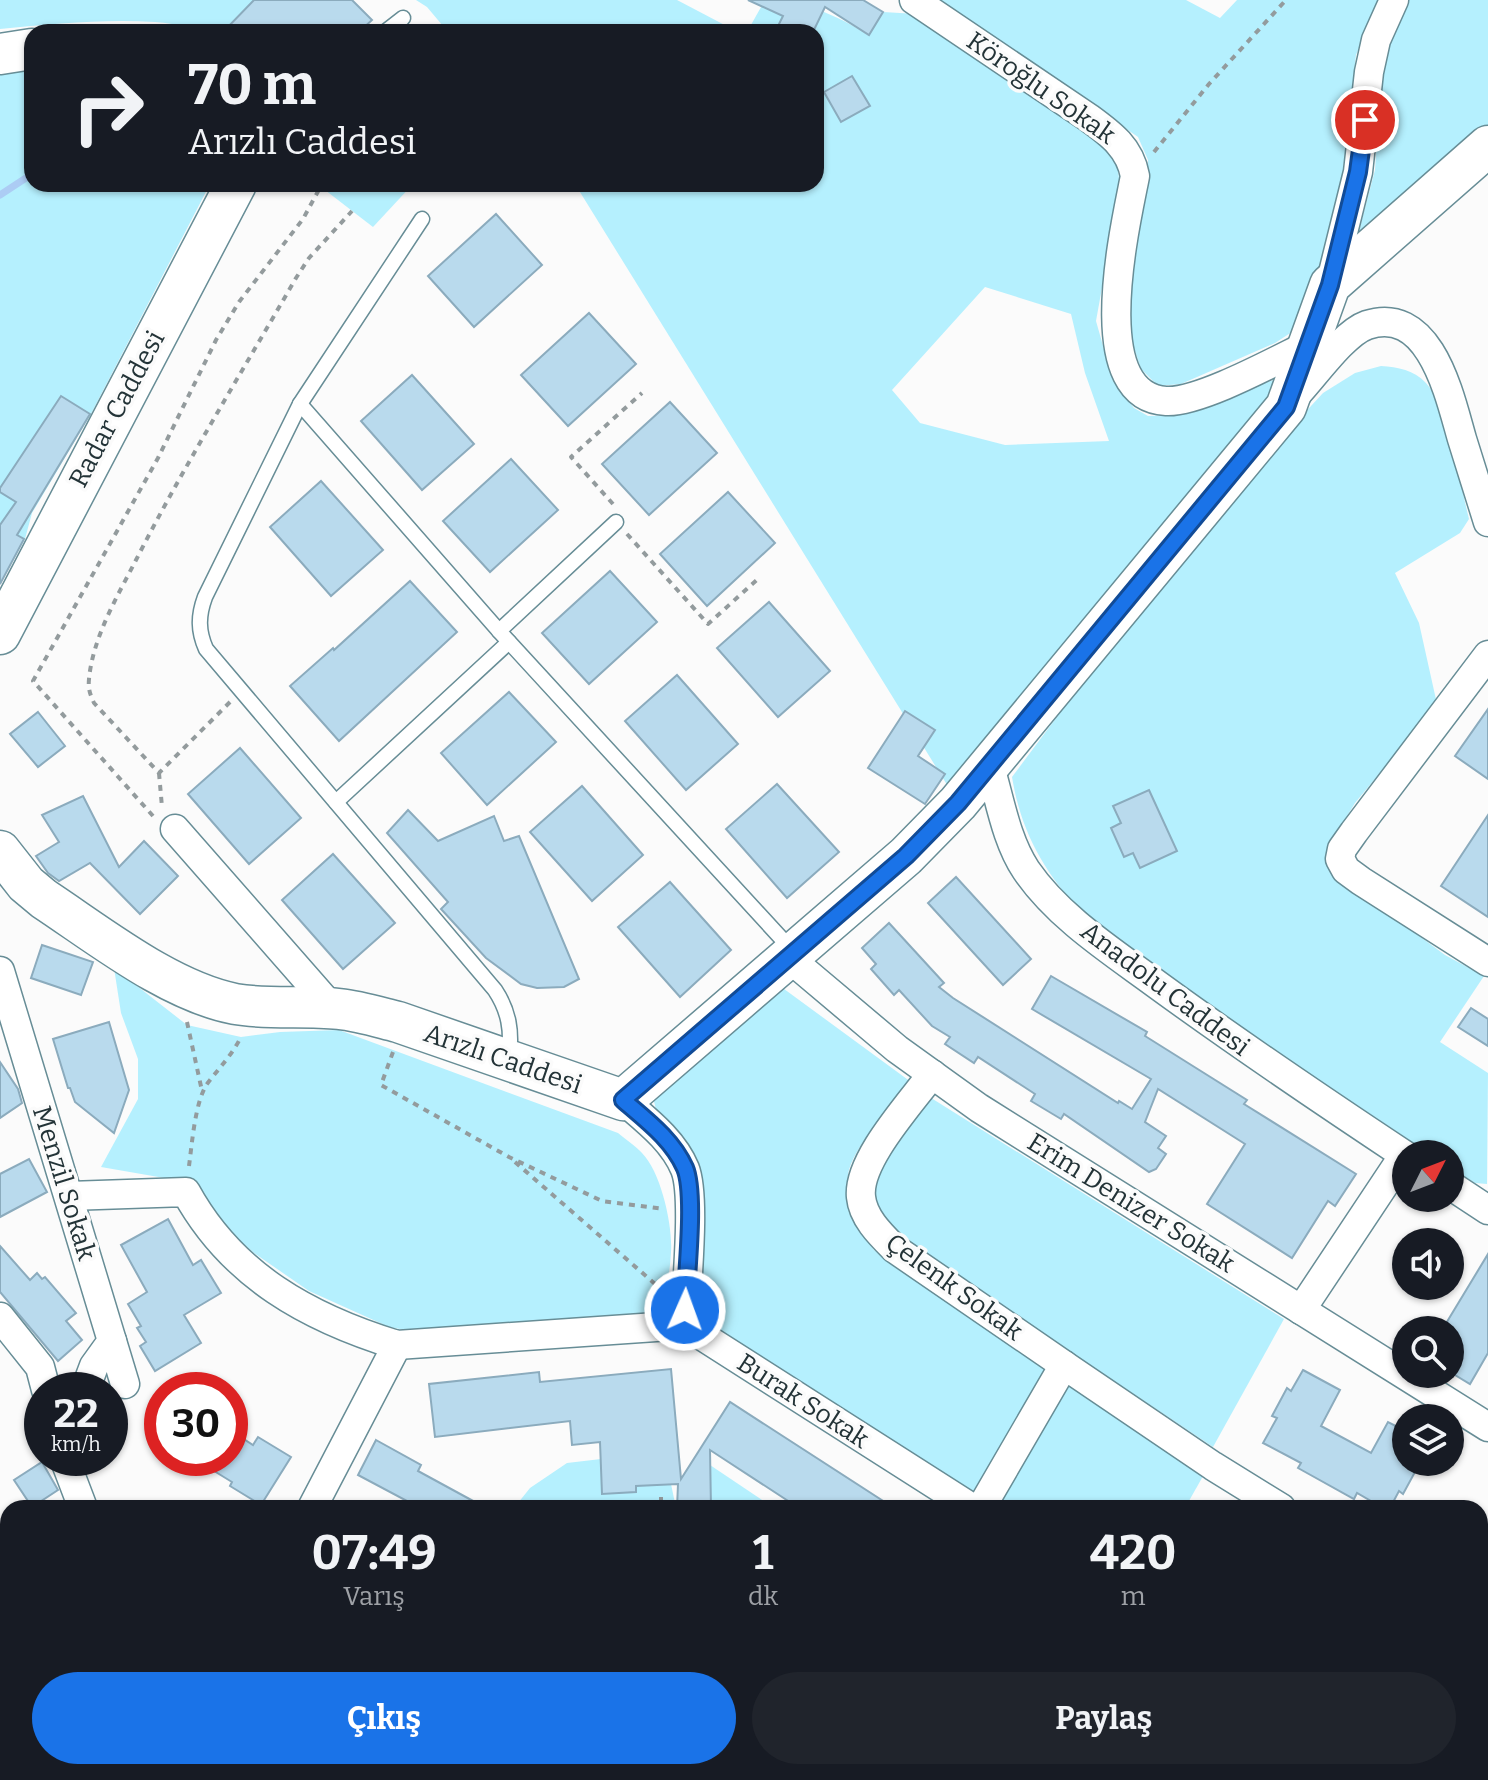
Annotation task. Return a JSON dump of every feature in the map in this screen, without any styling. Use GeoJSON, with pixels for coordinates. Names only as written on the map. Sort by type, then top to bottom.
{"type":"FeatureCollection","features":[{"type":"Feature","properties":{"kind":"street","name":"Köroğlu Sokak"},"geometry":{"type":"LineString","coordinates":[[914,0],[1109,132],[1126,150],[1135,176]]}},
{"type":"Feature","properties":{"kind":"street"},"geometry":{"type":"LineString","coordinates":[[1286,407],[1330,285],[1358,172],[1369,72],[1376,40],[1394,0]]}},
{"type":"Feature","properties":{"kind":"street"},"geometry":{"type":"LineString","coordinates":[[0,54],[24,50]]}},
{"type":"Feature","properties":{"kind":"street"},"geometry":{"type":"LineString","coordinates":[[1330,285],[1488,146]]}},
{"type":"Feature","properties":{"kind":"street"},"geometry":{"type":"LineString","coordinates":[[1135,176],[1115,307],[1117,339],[1124,368],[1135,386],[1147,397],[1167,402],[1190,398],[1308,345]]}},
{"type":"Feature","properties":{"kind":"street","name":"Radar Caddesi"},"geometry":{"type":"LineString","coordinates":[[0,634],[41,552],[239,192]]}},
{"type":"Feature","properties":{"kind":"street"},"geometry":{"type":"LineString","coordinates":[[69,1196],[186,1192],[200,1218],[224,1248],[252,1272],[315,1312],[356,1332],[397,1345],[685,1318],[689,1211],[687,1172],[660,1133],[623,1100],[906,856],[958,803],[1286,407],[1350,335],[1365,325],[1382,322],[1401,325],[1427,346],[1441,370],[1488,522]]}},
{"type":"Feature","properties":{"kind":"street"},"geometry":{"type":"LineString","coordinates":[[1488,655],[1354,832],[1342,849],[1340,859],[1346,870],[1361,881],[1488,962]]}},
{"type":"Feature","properties":{"kind":"street","name":"Anadolu Caddesi"},"geometry":{"type":"LineString","coordinates":[[990,767],[1011,839],[1025,869],[1054,904],[1120,957],[1259,1059],[1392,1146]]}},
{"type":"Feature","properties":{"kind":"street"},"geometry":{"type":"LineString","coordinates":[[168,826],[332,1008]]}},
{"type":"Feature","properties":{"kind":"street","name":"Arızlı Caddesi"},"geometry":{"type":"LineString","coordinates":[[0,851],[26,884],[44,899],[183,987],[205,996],[237,1004],[332,1008],[365,1013],[623,1100]]}},
{"type":"Feature","properties":{"kind":"street","name":"Erim Denizer Sokak"},"geometry":{"type":"LineString","coordinates":[[792,956],[887,1041],[979,1108],[1488,1427]]}},
{"type":"Feature","properties":{"kind":"street","name":"Menzil Sokak"},"geometry":{"type":"LineString","coordinates":[[0,971],[10,1045],[69,1196],[121,1372]]}},
{"type":"Feature","properties":{"kind":"street","name":"Çelenk Sokak"},"geometry":{"type":"LineString","coordinates":[[932,1074],[871,1157],[861,1178],[861,1200],[874,1228],[895,1249],[1213,1466],[1268,1500]]}},
{"type":"Feature","properties":{"kind":"street"},"geometry":{"type":"LineString","coordinates":[[1301,1310],[1392,1174]]}},
{"type":"Feature","properties":{"kind":"street"},"geometry":{"type":"LineString","coordinates":[[1464,1194],[1488,1210]]}},
{"type":"Feature","properties":{"kind":"street"},"geometry":{"type":"LineString","coordinates":[[0,1317],[41,1372]]}},
{"type":"Feature","properties":{"kind":"street","name":"Burak Sokak"},"geometry":{"type":"LineString","coordinates":[[685,1318],[960,1500]]}},
{"type":"Feature","properties":{"kind":"street"},"geometry":{"type":"LineString","coordinates":[[92,1372],[112,1341]]}},
{"type":"Feature","properties":{"kind":"street"},"geometry":{"type":"LineString","coordinates":[[316,1500],[397,1345]]}},
{"type":"Feature","properties":{"kind":"street"},"geometry":{"type":"LineString","coordinates":[[986,1500],[1064,1365]]}},
{"type":"Feature","properties":{"kind":"street"},"geometry":{"type":"LineString","coordinates":[[71,1476],[80,1500]]}},
{"type":"Feature","properties":{"kind":"street"},"geometry":{"type":"LineString","coordinates":[[78,1476],[82,1500]]}},
{"type":"Feature","properties":{"kind":"lane"},"geometry":{"type":"LineString","coordinates":[[395,24],[403,18]]}},
{"type":"Feature","properties":{"kind":"lane"},"geometry":{"type":"LineString","coordinates":[[422,219],[300,404],[205,597],[199,613],[199,628],[206,649],[476,966],[505,1005],[511,1039],[508,1061]]}},
{"type":"Feature","properties":{"kind":"lane"},"geometry":{"type":"LineString","coordinates":[[300,404],[792,956]]}},
{"type":"Feature","properties":{"kind":"lane"},"geometry":{"type":"LineString","coordinates":[[336,802],[616,522]]}},
{"type":"Feature","properties":{"kind":"path"},"geometry":{"type":"LineString","coordinates":[[1135,176],[1209,84],[1286,0]]}},
{"type":"Feature","properties":{"kind":"path"},"geometry":{"type":"LineString","coordinates":[[168,826],[33,681],[158,458],[216,340],[239,302],[303,219],[318,192]]}},
{"type":"Feature","properties":{"kind":"path"},"geometry":{"type":"LineString","coordinates":[[168,826],[159,773],[94,703],[89,691],[97,644],[111,609],[159,514],[296,278],[309,258],[352,211]]}},
{"type":"Feature","properties":{"kind":"path"},"geometry":{"type":"LineString","coordinates":[[642,393],[571,457],[623,515],[616,522],[708,624],[759,578]]}},
{"type":"Feature","properties":{"kind":"path"},"geometry":{"type":"LineString","coordinates":[[159,773],[242,691]]}},
{"type":"Feature","properties":{"kind":"path"},"geometry":{"type":"LineString","coordinates":[[183,987],[187,1025],[202,1094],[186,1192]]}},
{"type":"Feature","properties":{"kind":"path"},"geometry":{"type":"LineString","coordinates":[[202,1094],[232,1054],[253,1005]]}},
{"type":"Feature","properties":{"kind":"path"},"geometry":{"type":"LineString","coordinates":[[403,1024],[381,1085],[509,1157],[602,1201],[639,1208],[689,1211]]}},
{"type":"Feature","properties":{"kind":"path"},"geometry":{"type":"LineString","coordinates":[[509,1157],[685,1318]]}},
{"type":"Feature","properties":{"kind":"shaded area"},"geometry":{"type":"Polygon","coordinates":[[[0,0],[254,0],[231,24],[78,22],[24,24],[24,27],[0,29],[0,0]]]}},
{"type":"Feature","properties":{"kind":"shaded area"},"geometry":{"type":"Polygon","coordinates":[[[416,0],[677,0],[723,24],[441,24],[427,7],[416,0]]]}},
{"type":"Feature","properties":{"kind":"shaded area"},"geometry":{"type":"Polygon","coordinates":[[[765,0],[819,10],[868,35],[883,12],[917,14],[1103,144],[1117,159],[1120,188],[1096,321],[1113,381],[1134,408],[1148,416],[1176,415],[1276,379],[1271,393],[949,788],[580,192],[824,192],[824,24],[752,24],[765,0]],[[985,287],[892,390],[920,423],[1005,445],[1109,441],[1085,373],[1071,314],[985,287]]]}},
{"type":"Feature","properties":{"kind":"shaded area"},"geometry":{"type":"Polygon","coordinates":[[[940,0],[1186,0],[1220,18],[1237,0],[1379,0],[1356,55],[1339,205],[1315,287],[1295,330],[1275,343],[1181,384],[1158,386],[1141,369],[1129,333],[1129,273],[1148,179],[1148,160],[1138,137],[940,0]]]}},
{"type":"Feature","properties":{"kind":"shaded area"},"geometry":{"type":"Polygon","coordinates":[[[1408,0],[1488,0],[1488,127],[1355,246],[1375,170],[1386,42],[1408,0]]]}},
{"type":"Feature","properties":{"kind":"shaded area"},"geometry":{"type":"Polygon","coordinates":[[[24,72],[24,192],[206,192],[91,414],[32,513],[25,539],[0,585],[0,73],[24,72]]]}},
{"type":"Feature","properties":{"kind":"shaded area"},"geometry":{"type":"Polygon","coordinates":[[[328,192],[406,192],[373,227],[328,192]]]}},
{"type":"Feature","properties":{"kind":"shaded area"},"geometry":{"type":"Polygon","coordinates":[[[1381,366],[1400,368],[1426,383],[1447,428],[1469,519],[1460,533],[1395,573],[1419,623],[1437,704],[1355,803],[1327,849],[1331,863],[1345,881],[1445,955],[1484,976],[1440,1042],[1488,1073],[1487,1184],[1475,1183],[1464,1176],[1464,1140],[1409,1140],[1226,1018],[1081,912],[1056,882],[1036,850],[1021,816],[1012,777],[1130,619],[1286,433],[1323,393],[1355,373],[1381,366]]]}},
{"type":"Feature","properties":{"kind":"shaded area"},"geometry":{"type":"Polygon","coordinates":[[[114,968],[187,1025],[241,1037],[339,1030],[618,1133],[640,1150],[649,1162],[668,1214],[670,1261],[658,1318],[416,1332],[389,1327],[309,1291],[254,1253],[170,1179],[101,1167],[138,1099],[138,1059],[121,1013],[114,968]]]}},
{"type":"Feature","properties":{"kind":"shaded area"},"geometry":{"type":"Polygon","coordinates":[[[780,986],[911,1082],[865,1140],[848,1175],[850,1205],[874,1250],[1048,1367],[975,1500],[698,1321],[699,1172],[657,1114],[652,1093],[780,986]]]}},
{"type":"Feature","properties":{"kind":"shaded area"},"geometry":{"type":"Polygon","coordinates":[[[928,1096],[1284,1319],[1213,1447],[894,1234],[877,1212],[874,1189],[876,1169],[928,1096]]]}},
{"type":"Feature","properties":{"kind":"shaded area"},"geometry":{"type":"Polygon","coordinates":[[[1071,1383],[1207,1469],[1190,1500],[1001,1500],[1071,1383]]]}},
{"type":"Feature","properties":{"kind":"shaded area"},"geometry":{"type":"Polygon","coordinates":[[[601,1459],[603,1493],[636,1492],[636,1486],[671,1484],[674,1500],[520,1500],[530,1488],[567,1463],[601,1459]]]}},
{"type":"Feature","properties":{"kind":"shaded area"},"geometry":{"type":"Polygon","coordinates":[[[710,1465],[762,1500],[711,1500],[710,1465]]]}},
{"type":"Feature","properties":{"kind":"building"},"geometry":{"type":"Polygon","coordinates":[[[254,0],[352,0],[372,20],[368,24],[231,24],[254,0]]]}},
{"type":"Feature","properties":{"kind":"building"},"geometry":{"type":"Polygon","coordinates":[[[748,0],[863,0],[883,12],[869,35],[825,7],[817,24],[779,24],[783,16],[748,0]]]}},
{"type":"Feature","properties":{"kind":"building"},"geometry":{"type":"Polygon","coordinates":[[[852,76],[870,106],[841,122],[824,92],[852,76]]]}},
{"type":"Feature","properties":{"kind":"building"},"geometry":{"type":"Polygon","coordinates":[[[496,214],[542,265],[474,327],[428,276],[496,214]]]}},
{"type":"Feature","properties":{"kind":"building"},"geometry":{"type":"Polygon","coordinates":[[[589,313],[636,364],[568,426],[521,375],[589,313]]]}},
{"type":"Feature","properties":{"kind":"building"},"geometry":{"type":"Polygon","coordinates":[[[412,375],[474,444],[422,490],[361,421],[412,375]]]}},
{"type":"Feature","properties":{"kind":"building"},"geometry":{"type":"Polygon","coordinates":[[[61,396],[90,414],[17,535],[24,539],[0,584],[0,525],[16,502],[0,492],[0,488],[61,396]]]}},
{"type":"Feature","properties":{"kind":"building"},"geometry":{"type":"Polygon","coordinates":[[[670,402],[717,453],[649,515],[602,464],[670,402]]]}},
{"type":"Feature","properties":{"kind":"building"},"geometry":{"type":"Polygon","coordinates":[[[511,459],[558,510],[490,572],[443,521],[511,459]]]}},
{"type":"Feature","properties":{"kind":"building"},"geometry":{"type":"Polygon","coordinates":[[[321,481],[383,550],[331,596],[270,527],[321,481]]]}},
{"type":"Feature","properties":{"kind":"building"},"geometry":{"type":"Polygon","coordinates":[[[728,492],[775,543],[707,606],[660,554],[728,492]]]}},
{"type":"Feature","properties":{"kind":"building"},"geometry":{"type":"Polygon","coordinates":[[[610,571],[657,622],[589,684],[542,633],[610,571]]]}},
{"type":"Feature","properties":{"kind":"building"},"geometry":{"type":"Polygon","coordinates":[[[410,581],[457,632],[339,741],[290,686],[410,581]]]}},
{"type":"Feature","properties":{"kind":"building"},"geometry":{"type":"Polygon","coordinates":[[[769,602],[830,671],[778,717],[717,648],[769,602]]]}},
{"type":"Feature","properties":{"kind":"building"},"geometry":{"type":"Polygon","coordinates":[[[677,675],[738,744],[686,790],[625,721],[677,675]]]}},
{"type":"Feature","properties":{"kind":"building"},"geometry":{"type":"Polygon","coordinates":[[[509,692],[556,742],[487,805],[441,753],[509,692]]]}},
{"type":"Feature","properties":{"kind":"building"},"geometry":{"type":"Polygon","coordinates":[[[1488,709],[1488,779],[1455,756],[1488,709]]]}},
{"type":"Feature","properties":{"kind":"building"},"geometry":{"type":"Polygon","coordinates":[[[905,711],[935,730],[918,756],[945,774],[925,804],[868,768],[905,711]]]}},
{"type":"Feature","properties":{"kind":"building"},"geometry":{"type":"Polygon","coordinates":[[[38,712],[65,746],[38,767],[10,734],[38,712]]]}},
{"type":"Feature","properties":{"kind":"building"},"geometry":{"type":"Polygon","coordinates":[[[240,748],[301,818],[249,864],[188,794],[240,748]]]}},
{"type":"Feature","properties":{"kind":"building"},"geometry":{"type":"Polygon","coordinates":[[[777,784],[839,852],[787,898],[726,829],[777,784]]]}},
{"type":"Feature","properties":{"kind":"building"},"geometry":{"type":"Polygon","coordinates":[[[582,786],[643,855],[592,901],[530,832],[582,786]]]}},
{"type":"Feature","properties":{"kind":"building"},"geometry":{"type":"Polygon","coordinates":[[[1149,790],[1177,851],[1140,868],[1133,853],[1124,857],[1111,828],[1121,823],[1113,806],[1149,790]]]}},
{"type":"Feature","properties":{"kind":"building"},"geometry":{"type":"Polygon","coordinates":[[[83,796],[119,867],[144,841],[178,876],[140,914],[90,863],[59,881],[48,873],[36,856],[59,842],[42,815],[83,796]]]}},
{"type":"Feature","properties":{"kind":"building"},"geometry":{"type":"Polygon","coordinates":[[[408,810],[438,841],[494,816],[504,841],[519,836],[579,979],[564,987],[537,988],[521,984],[486,958],[441,909],[448,902],[387,833],[408,810]]]}},
{"type":"Feature","properties":{"kind":"building"},"geometry":{"type":"Polygon","coordinates":[[[1488,815],[1488,917],[1441,886],[1488,815]]]}},
{"type":"Feature","properties":{"kind":"building"},"geometry":{"type":"Polygon","coordinates":[[[333,854],[395,923],[343,969],[282,900],[333,854]]]}},
{"type":"Feature","properties":{"kind":"building"},"geometry":{"type":"Polygon","coordinates":[[[956,877],[1031,959],[1003,985],[928,903],[956,877]]]}},
{"type":"Feature","properties":{"kind":"building"},"geometry":{"type":"Polygon","coordinates":[[[670,882],[731,950],[680,997],[618,927],[670,882]]]}},
{"type":"Feature","properties":{"kind":"building"},"geometry":{"type":"Polygon","coordinates":[[[889,923],[944,983],[939,987],[1118,1103],[1132,1109],[1151,1079],[1032,1009],[1051,976],[1147,1032],[1145,1036],[1247,1100],[1244,1104],[1356,1174],[1335,1206],[1328,1201],[1292,1258],[1207,1204],[1245,1144],[1158,1089],[1145,1122],[1166,1136],[1158,1148],[1166,1154],[1156,1169],[1149,1172],[1064,1114],[1061,1119],[1031,1101],[1035,1094],[978,1057],[974,1063],[945,1044],[950,1037],[932,1026],[899,990],[894,995],[871,969],[876,964],[862,948],[889,923]]]}},
{"type":"Feature","properties":{"kind":"building"},"geometry":{"type":"Polygon","coordinates":[[[42,945],[93,962],[81,995],[31,978],[42,945]]]}},
{"type":"Feature","properties":{"kind":"building"},"geometry":{"type":"Polygon","coordinates":[[[1471,1008],[1488,1019],[1488,1046],[1458,1027],[1471,1008]]]}},
{"type":"Feature","properties":{"kind":"building"},"geometry":{"type":"Polygon","coordinates":[[[109,1022],[129,1090],[114,1133],[75,1102],[53,1039],[109,1022]]]}},
{"type":"Feature","properties":{"kind":"building"},"geometry":{"type":"Polygon","coordinates":[[[0,1062],[18,1089],[22,1103],[0,1118],[0,1062]]]}},
{"type":"Feature","properties":{"kind":"building"},"geometry":{"type":"Polygon","coordinates":[[[29,1159],[47,1192],[0,1217],[0,1174],[29,1159]]]}},
{"type":"Feature","properties":{"kind":"building"},"geometry":{"type":"Polygon","coordinates":[[[168,1219],[193,1265],[201,1260],[221,1293],[184,1315],[201,1343],[155,1371],[140,1346],[146,1342],[128,1304],[147,1292],[121,1245],[168,1219]]]}},
{"type":"Feature","properties":{"kind":"building"},"geometry":{"type":"Polygon","coordinates":[[[0,1246],[30,1280],[37,1273],[42,1279],[45,1277],[76,1313],[66,1321],[82,1340],[58,1361],[0,1292],[0,1246]]]}},
{"type":"Feature","properties":{"kind":"building"},"geometry":{"type":"Polygon","coordinates":[[[1488,1254],[1488,1353],[1470,1384],[1464,1380],[1464,1316],[1450,1316],[1460,1300],[1464,1300],[1464,1294],[1488,1254]]]}},
{"type":"Feature","properties":{"kind":"building"},"geometry":{"type":"Polygon","coordinates":[[[671,1369],[681,1479],[730,1402],[882,1500],[787,1500],[710,1450],[711,1500],[677,1500],[678,1484],[636,1486],[636,1492],[602,1494],[600,1442],[572,1445],[570,1421],[435,1437],[429,1384],[539,1372],[540,1382],[671,1369]]]}},
{"type":"Feature","properties":{"kind":"building"},"geometry":{"type":"Polygon","coordinates":[[[1303,1370],[1340,1390],[1321,1426],[1371,1453],[1388,1422],[1392,1424],[1392,1476],[1413,1476],[1403,1494],[1399,1491],[1394,1500],[1369,1500],[1357,1493],[1354,1499],[1298,1468],[1301,1463],[1263,1443],[1277,1418],[1272,1416],[1287,1388],[1291,1391],[1303,1370]]]}},
{"type":"Feature","properties":{"kind":"building"},"geometry":{"type":"Polygon","coordinates":[[[258,1437],[291,1457],[264,1500],[253,1500],[230,1486],[232,1482],[222,1476],[248,1476],[248,1442],[253,1445],[258,1437]]]}},
{"type":"Feature","properties":{"kind":"building"},"geometry":{"type":"Polygon","coordinates":[[[376,1440],[421,1465],[418,1471],[471,1500],[405,1500],[358,1475],[376,1440]]]}},
{"type":"Feature","properties":{"kind":"building"},"geometry":{"type":"Polygon","coordinates":[[[24,1474],[24,1476],[50,1476],[58,1490],[43,1500],[27,1500],[14,1480],[24,1474]]]}},
{"type":"Feature","properties":{"kind":"waterway"},"geometry":{"type":"LineString","coordinates":[[0,195],[24,179]]}},
{"type":"Feature","properties":{"kind":"route"},"geometry":{"type":"LineString","coordinates":[[685,1310],[689,1221],[687,1172],[668,1142],[623,1100],[906,856],[958,803],[1286,407],[1330,285],[1358,172],[1365,120]]}}]}
